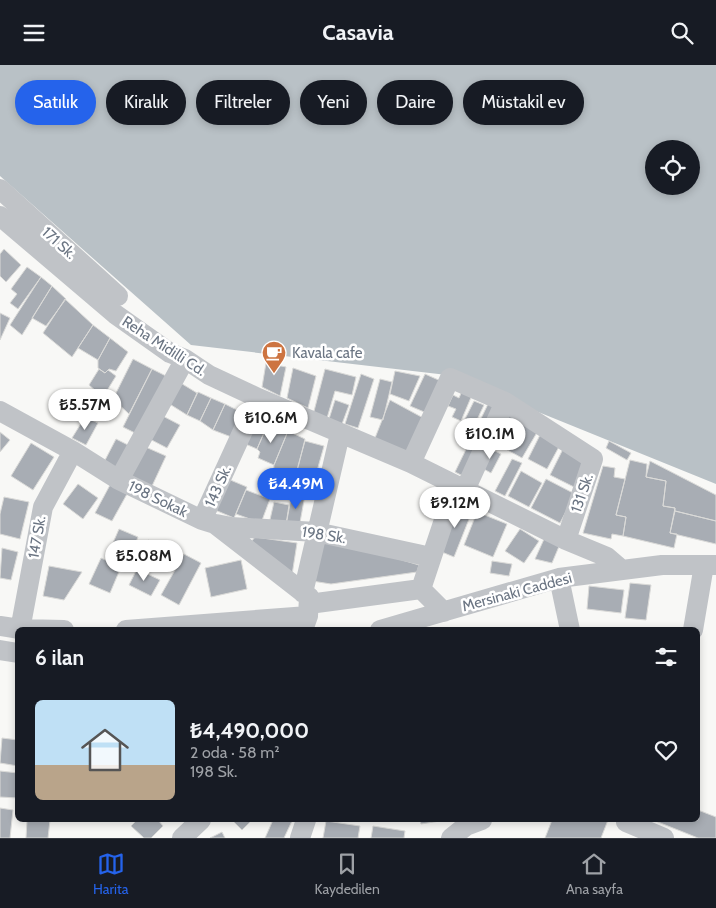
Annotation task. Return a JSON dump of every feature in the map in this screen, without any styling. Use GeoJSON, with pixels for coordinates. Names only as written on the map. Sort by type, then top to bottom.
{"type":"FeatureCollection","features":[{"type":"Feature","properties":{"kind":"street","name":"171 Sk."},"geometry":{"type":"LineString","coordinates":[[0,189],[118,296]]}},
{"type":"Feature","properties":{"kind":"street","name":"Reha Midilli Cd."},"geometry":{"type":"LineString","coordinates":[[0,216],[115,314],[170,353],[258,398],[411,463],[566,540],[607,557],[621,569]]}},
{"type":"Feature","properties":{"kind":"street"},"geometry":{"type":"LineString","coordinates":[[119,479],[185,359]]}},
{"type":"Feature","properties":{"kind":"street","name":"131 Sk."},"geometry":{"type":"LineString","coordinates":[[411,463],[450,378],[505,402],[594,459],[566,540]]}},
{"type":"Feature","properties":{"kind":"street","name":"143 Sk."},"geometry":{"type":"LineString","coordinates":[[209,522],[258,398]]}},
{"type":"Feature","properties":{"kind":"street"},"geometry":{"type":"LineString","coordinates":[[421,589],[431,557],[460,488],[505,402]]}},
{"type":"Feature","properties":{"kind":"street","name":"198 Sokak"},"geometry":{"type":"LineString","coordinates":[[0,411],[119,479],[209,522],[306,608]]}},
{"type":"Feature","properties":{"kind":"street"},"geometry":{"type":"LineString","coordinates":[[306,608],[316,532],[340,434]]}},
{"type":"Feature","properties":{"kind":"street","name":"147 Sk."},"geometry":{"type":"LineString","coordinates":[[18,627],[43,507],[73,451]]}},
{"type":"Feature","properties":{"kind":"street","name":"198 Sk."},"geometry":{"type":"LineString","coordinates":[[209,522],[231,527],[316,532],[431,557]]}},
{"type":"Feature","properties":{"kind":"street","name":"Mersinaki Caddesi"},"geometry":{"type":"LineString","coordinates":[[391,627],[559,578],[662,565],[710,565]]}},
{"type":"Feature","properties":{"kind":"street"},"geometry":{"type":"LineString","coordinates":[[694,627],[710,565]]}},
{"type":"Feature","properties":{"kind":"street"},"geometry":{"type":"LineString","coordinates":[[559,578],[569,627]]}},
{"type":"Feature","properties":{"kind":"street"},"geometry":{"type":"LineString","coordinates":[[151,627],[306,608],[421,589]]}},
{"type":"Feature","properties":{"kind":"street"},"geometry":{"type":"LineString","coordinates":[[421,589],[444,612]]}},
{"type":"Feature","properties":{"kind":"street"},"geometry":{"type":"LineString","coordinates":[[0,626],[15,643]]}},
{"type":"Feature","properties":{"kind":"street"},"geometry":{"type":"LineString","coordinates":[[182,838],[199,822]]}},
{"type":"Feature","properties":{"kind":"street"},"geometry":{"type":"LineString","coordinates":[[300,838],[305,822]]}},
{"type":"Feature","properties":{"kind":"street"},"geometry":{"type":"LineString","coordinates":[[451,838],[466,826],[477,822]]}},
{"type":"Feature","properties":{"kind":"street"},"geometry":{"type":"LineString","coordinates":[[624,827],[664,838]]}},
{"type":"Feature","properties":{"kind":"shaded area"},"geometry":{"type":"Polygon","coordinates":[[[0,65],[716,65],[716,484],[447,375],[191,345],[0,176],[0,65]]]}},
{"type":"Feature","properties":{"kind":"building"},"geometry":{"type":"Polygon","coordinates":[[[4,249],[21,265],[6,282],[0,276],[0,254],[4,249]]]}},
{"type":"Feature","properties":{"kind":"building"},"geometry":{"type":"Polygon","coordinates":[[[27,267],[41,277],[18,309],[10,303],[17,294],[11,289],[27,267]]]}},
{"type":"Feature","properties":{"kind":"building"},"geometry":{"type":"Polygon","coordinates":[[[41,277],[52,286],[22,335],[10,325],[41,277]]]}},
{"type":"Feature","properties":{"kind":"building"},"geometry":{"type":"Polygon","coordinates":[[[52,286],[66,299],[46,326],[32,318],[52,286]]]}},
{"type":"Feature","properties":{"kind":"building"},"geometry":{"type":"Polygon","coordinates":[[[65,299],[93,325],[72,357],[43,333],[65,299]]]}},
{"type":"Feature","properties":{"kind":"building"},"geometry":{"type":"Polygon","coordinates":[[[0,313],[10,318],[0,340],[0,313]]]}},
{"type":"Feature","properties":{"kind":"building"},"geometry":{"type":"Polygon","coordinates":[[[93,325],[110,338],[98,360],[78,348],[93,325]]]}},
{"type":"Feature","properties":{"kind":"building"},"geometry":{"type":"Polygon","coordinates":[[[110,338],[128,352],[116,371],[109,369],[105,373],[98,368],[98,360],[110,338]]]}},
{"type":"Feature","properties":{"kind":"building"},"geometry":{"type":"Polygon","coordinates":[[[133,359],[152,369],[129,414],[113,399],[133,359]]]}},
{"type":"Feature","properties":{"kind":"building"},"geometry":{"type":"Polygon","coordinates":[[[266,363],[286,367],[280,396],[262,387],[266,363]]]}},
{"type":"Feature","properties":{"kind":"building"},"geometry":{"type":"Polygon","coordinates":[[[293,368],[316,376],[308,408],[287,398],[293,368]]]}},
{"type":"Feature","properties":{"kind":"building"},"geometry":{"type":"Polygon","coordinates":[[[99,369],[105,373],[108,370],[116,376],[103,397],[89,385],[99,369]]]}},
{"type":"Feature","properties":{"kind":"building"},"geometry":{"type":"Polygon","coordinates":[[[152,369],[166,376],[137,434],[123,427],[152,369]]]}},
{"type":"Feature","properties":{"kind":"building"},"geometry":{"type":"Polygon","coordinates":[[[325,369],[356,377],[352,395],[335,391],[327,418],[313,415],[325,369]]]}},
{"type":"Feature","properties":{"kind":"building"},"geometry":{"type":"Polygon","coordinates":[[[395,371],[420,376],[409,401],[390,394],[395,371]]]}},
{"type":"Feature","properties":{"kind":"building"},"geometry":{"type":"Polygon","coordinates":[[[361,374],[374,379],[358,428],[345,424],[361,374]]]}},
{"type":"Feature","properties":{"kind":"building"},"geometry":{"type":"Polygon","coordinates":[[[425,374],[443,382],[429,414],[410,406],[425,374]]]}},
{"type":"Feature","properties":{"kind":"building"},"geometry":{"type":"Polygon","coordinates":[[[380,379],[392,382],[383,420],[370,417],[380,379]]]}},
{"type":"Feature","properties":{"kind":"building"},"geometry":{"type":"Polygon","coordinates":[[[179,382],[197,393],[187,415],[168,403],[179,382]]]}},
{"type":"Feature","properties":{"kind":"building"},"geometry":{"type":"Polygon","coordinates":[[[462,391],[472,395],[461,421],[452,417],[456,409],[448,406],[453,395],[459,398],[462,391]]]}},
{"type":"Feature","properties":{"kind":"building"},"geometry":{"type":"Polygon","coordinates":[[[198,392],[211,398],[200,421],[187,415],[198,392]]]}},
{"type":"Feature","properties":{"kind":"building"},"geometry":{"type":"Polygon","coordinates":[[[211,398],[225,404],[213,430],[200,421],[211,398]]]}},
{"type":"Feature","properties":{"kind":"building"},"geometry":{"type":"Polygon","coordinates":[[[335,400],[349,405],[342,424],[329,419],[335,400]]]}},
{"type":"Feature","properties":{"kind":"building"},"geometry":{"type":"Polygon","coordinates":[[[390,400],[427,420],[409,456],[375,438],[390,400]]]}},
{"type":"Feature","properties":{"kind":"building"},"geometry":{"type":"Polygon","coordinates":[[[474,401],[484,405],[474,426],[464,421],[474,401]]]}},
{"type":"Feature","properties":{"kind":"building"},"geometry":{"type":"Polygon","coordinates":[[[489,402],[501,408],[467,478],[455,472],[489,402]]]}},
{"type":"Feature","properties":{"kind":"building"},"geometry":{"type":"Polygon","coordinates":[[[225,404],[243,413],[234,438],[213,430],[225,404]]]}},
{"type":"Feature","properties":{"kind":"building"},"geometry":{"type":"Polygon","coordinates":[[[507,412],[539,429],[522,458],[491,441],[507,412]]]}},
{"type":"Feature","properties":{"kind":"building"},"geometry":{"type":"Polygon","coordinates":[[[157,413],[180,425],[167,448],[144,436],[157,413]]]}},
{"type":"Feature","properties":{"kind":"building"},"geometry":{"type":"Polygon","coordinates":[[[85,417],[98,423],[86,445],[72,438],[85,417]]]}},
{"type":"Feature","properties":{"kind":"building"},"geometry":{"type":"Polygon","coordinates":[[[253,420],[267,426],[257,449],[243,443],[253,420]]]}},
{"type":"Feature","properties":{"kind":"building"},"geometry":{"type":"Polygon","coordinates":[[[267,426],[288,431],[274,465],[258,458],[260,452],[257,449],[267,426]]]}},
{"type":"Feature","properties":{"kind":"building"},"geometry":{"type":"Polygon","coordinates":[[[288,431],[305,439],[293,488],[273,485],[274,465],[288,431]]]}},
{"type":"Feature","properties":{"kind":"building"},"geometry":{"type":"Polygon","coordinates":[[[0,432],[10,440],[0,452],[0,432]]]}},
{"type":"Feature","properties":{"kind":"building"},"geometry":{"type":"Polygon","coordinates":[[[541,433],[561,443],[547,469],[528,459],[541,433]]]}},
{"type":"Feature","properties":{"kind":"building"},"geometry":{"type":"Polygon","coordinates":[[[116,439],[130,446],[116,473],[102,466],[116,439]]]}},
{"type":"Feature","properties":{"kind":"building"},"geometry":{"type":"Polygon","coordinates":[[[305,441],[324,446],[315,478],[296,473],[305,441]]]}},
{"type":"Feature","properties":{"kind":"building"},"geometry":{"type":"Polygon","coordinates":[[[609,441],[631,453],[627,460],[606,448],[609,441]]]}},
{"type":"Feature","properties":{"kind":"building"},"geometry":{"type":"Polygon","coordinates":[[[31,443],[54,457],[33,490],[11,476],[31,443]]]}},
{"type":"Feature","properties":{"kind":"building"},"geometry":{"type":"Polygon","coordinates":[[[141,445],[166,456],[152,486],[127,475],[141,445]]]}},
{"type":"Feature","properties":{"kind":"building"},"geometry":{"type":"Polygon","coordinates":[[[564,447],[590,460],[576,488],[550,475],[564,447]]]}},
{"type":"Feature","properties":{"kind":"building"},"geometry":{"type":"Polygon","coordinates":[[[489,448],[501,454],[491,473],[480,467],[489,448]]]}},
{"type":"Feature","properties":{"kind":"building"},"geometry":{"type":"Polygon","coordinates":[[[512,459],[522,463],[505,496],[495,491],[512,459]]]}},
{"type":"Feature","properties":{"kind":"building"},"geometry":{"type":"Polygon","coordinates":[[[630,460],[647,464],[646,477],[666,481],[663,506],[675,508],[670,533],[677,534],[674,548],[623,536],[626,517],[616,515],[630,460]]]}},
{"type":"Feature","properties":{"kind":"building"},"geometry":{"type":"Polygon","coordinates":[[[650,461],[716,495],[716,521],[675,511],[675,508],[663,506],[666,481],[646,477],[650,461]]]}},
{"type":"Feature","properties":{"kind":"building"},"geometry":{"type":"Polygon","coordinates":[[[603,466],[615,468],[614,477],[625,479],[616,515],[626,517],[623,536],[612,534],[611,539],[583,533],[603,466]]]}},
{"type":"Feature","properties":{"kind":"building"},"geometry":{"type":"Polygon","coordinates":[[[521,471],[542,483],[529,507],[508,496],[521,471]]]}},
{"type":"Feature","properties":{"kind":"building"},"geometry":{"type":"Polygon","coordinates":[[[228,479],[247,487],[234,518],[215,510],[228,479]]]}},
{"type":"Feature","properties":{"kind":"building"},"geometry":{"type":"Polygon","coordinates":[[[546,479],[575,494],[560,523],[531,508],[546,479]]]}},
{"type":"Feature","properties":{"kind":"building"},"geometry":{"type":"Polygon","coordinates":[[[78,484],[98,498],[83,519],[63,504],[78,484]]]}},
{"type":"Feature","properties":{"kind":"building"},"geometry":{"type":"Polygon","coordinates":[[[110,485],[127,494],[112,521],[95,513],[110,485]]]}},
{"type":"Feature","properties":{"kind":"building"},"geometry":{"type":"Polygon","coordinates":[[[246,490],[270,499],[261,523],[236,514],[246,490]]]}},
{"type":"Feature","properties":{"kind":"building"},"geometry":{"type":"Polygon","coordinates":[[[292,493],[305,495],[299,528],[286,525],[292,493]]]}},
{"type":"Feature","properties":{"kind":"building"},"geometry":{"type":"Polygon","coordinates":[[[4,497],[29,502],[20,539],[0,534],[0,514],[4,497]]]}},
{"type":"Feature","properties":{"kind":"building"},"geometry":{"type":"Polygon","coordinates":[[[274,502],[289,505],[286,525],[269,524],[274,502]]]}},
{"type":"Feature","properties":{"kind":"building"},"geometry":{"type":"Polygon","coordinates":[[[456,502],[473,509],[454,557],[437,550],[456,502]]]}},
{"type":"Feature","properties":{"kind":"building"},"geometry":{"type":"Polygon","coordinates":[[[675,511],[716,521],[716,544],[670,533],[675,511]]]}},
{"type":"Feature","properties":{"kind":"building"},"geometry":{"type":"Polygon","coordinates":[[[477,512],[507,524],[493,557],[464,545],[477,512]]]}},
{"type":"Feature","properties":{"kind":"building"},"geometry":{"type":"Polygon","coordinates":[[[119,529],[138,537],[129,560],[109,552],[119,529]]]}},
{"type":"Feature","properties":{"kind":"building"},"geometry":{"type":"Polygon","coordinates":[[[520,529],[539,541],[524,563],[505,551],[520,529]]]}},
{"type":"Feature","properties":{"kind":"building"},"geometry":{"type":"Polygon","coordinates":[[[320,536],[419,565],[417,572],[331,584],[312,581],[320,536]]]}},
{"type":"Feature","properties":{"kind":"building"},"geometry":{"type":"Polygon","coordinates":[[[255,537],[297,543],[292,575],[251,542],[255,537]]]}},
{"type":"Feature","properties":{"kind":"building"},"geometry":{"type":"Polygon","coordinates":[[[545,537],[560,544],[552,563],[535,559],[545,537]]]}},
{"type":"Feature","properties":{"kind":"building"},"geometry":{"type":"Polygon","coordinates":[[[148,540],[172,551],[163,571],[139,561],[148,540]]]}},
{"type":"Feature","properties":{"kind":"building"},"geometry":{"type":"Polygon","coordinates":[[[2,548],[18,552],[11,580],[0,578],[2,548]]]}},
{"type":"Feature","properties":{"kind":"building"},"geometry":{"type":"Polygon","coordinates":[[[184,554],[201,563],[179,605],[161,595],[184,554]]]}},
{"type":"Feature","properties":{"kind":"building"},"geometry":{"type":"Polygon","coordinates":[[[101,558],[121,567],[110,593],[89,584],[101,558]]]}},
{"type":"Feature","properties":{"kind":"building"},"geometry":{"type":"Polygon","coordinates":[[[241,560],[247,589],[211,597],[205,568],[241,560]]]}},
{"type":"Feature","properties":{"kind":"building"},"geometry":{"type":"Polygon","coordinates":[[[492,561],[512,564],[509,576],[490,573],[492,561]]]}},
{"type":"Feature","properties":{"kind":"building"},"geometry":{"type":"Polygon","coordinates":[[[49,566],[82,572],[64,600],[43,596],[49,566]]]}},
{"type":"Feature","properties":{"kind":"building"},"geometry":{"type":"Polygon","coordinates":[[[137,569],[160,580],[151,596],[129,585],[137,569]]]}},
{"type":"Feature","properties":{"kind":"building"},"geometry":{"type":"Polygon","coordinates":[[[630,583],[651,585],[646,620],[625,618],[630,583]]]}},
{"type":"Feature","properties":{"kind":"building"},"geometry":{"type":"Polygon","coordinates":[[[589,586],[624,590],[621,613],[587,609],[589,586]]]}},
{"type":"Feature","properties":{"kind":"building"},"geometry":{"type":"Polygon","coordinates":[[[2,738],[15,740],[15,766],[0,763],[2,738]]]}},
{"type":"Feature","properties":{"kind":"building"},"geometry":{"type":"Polygon","coordinates":[[[0,771],[15,773],[15,798],[0,797],[0,771]]]}},
{"type":"Feature","properties":{"kind":"building"},"geometry":{"type":"Polygon","coordinates":[[[0,808],[13,810],[10,838],[0,838],[0,808]]]}},
{"type":"Feature","properties":{"kind":"building"},"geometry":{"type":"Polygon","coordinates":[[[700,811],[716,817],[716,838],[698,838],[658,822],[700,822],[700,811]]]}},
{"type":"Feature","properties":{"kind":"building"},"geometry":{"type":"Polygon","coordinates":[[[27,822],[50,822],[48,838],[26,838],[27,822]]]}},
{"type":"Feature","properties":{"kind":"building"},"geometry":{"type":"Polygon","coordinates":[[[135,822],[160,822],[163,826],[151,838],[144,838],[131,826],[135,822]]]}},
{"type":"Feature","properties":{"kind":"building"},"geometry":{"type":"Polygon","coordinates":[[[234,822],[250,822],[242,830],[234,822]]]}},
{"type":"Feature","properties":{"kind":"building"},"geometry":{"type":"Polygon","coordinates":[[[272,822],[292,822],[284,838],[265,838],[272,822]]]}},
{"type":"Feature","properties":{"kind":"building"},"geometry":{"type":"Polygon","coordinates":[[[326,822],[360,826],[358,838],[323,838],[326,822]]]}},
{"type":"Feature","properties":{"kind":"building"},"geometry":{"type":"Polygon","coordinates":[[[551,822],[607,822],[601,838],[545,838],[551,822]]]}},
{"type":"Feature","properties":{"kind":"building"},"geometry":{"type":"Polygon","coordinates":[[[373,826],[405,831],[404,838],[371,838],[373,826]]]}},
{"type":"Feature","properties":{"kind":"building"},"geometry":{"type":"Polygon","coordinates":[[[222,832],[225,838],[210,838],[222,832]]]}},
{"type":"Feature","properties":{"kind":"place","name":"Kavala cafe"},"geometry":{"type":"Point","coordinates":[274,374]}}]}
